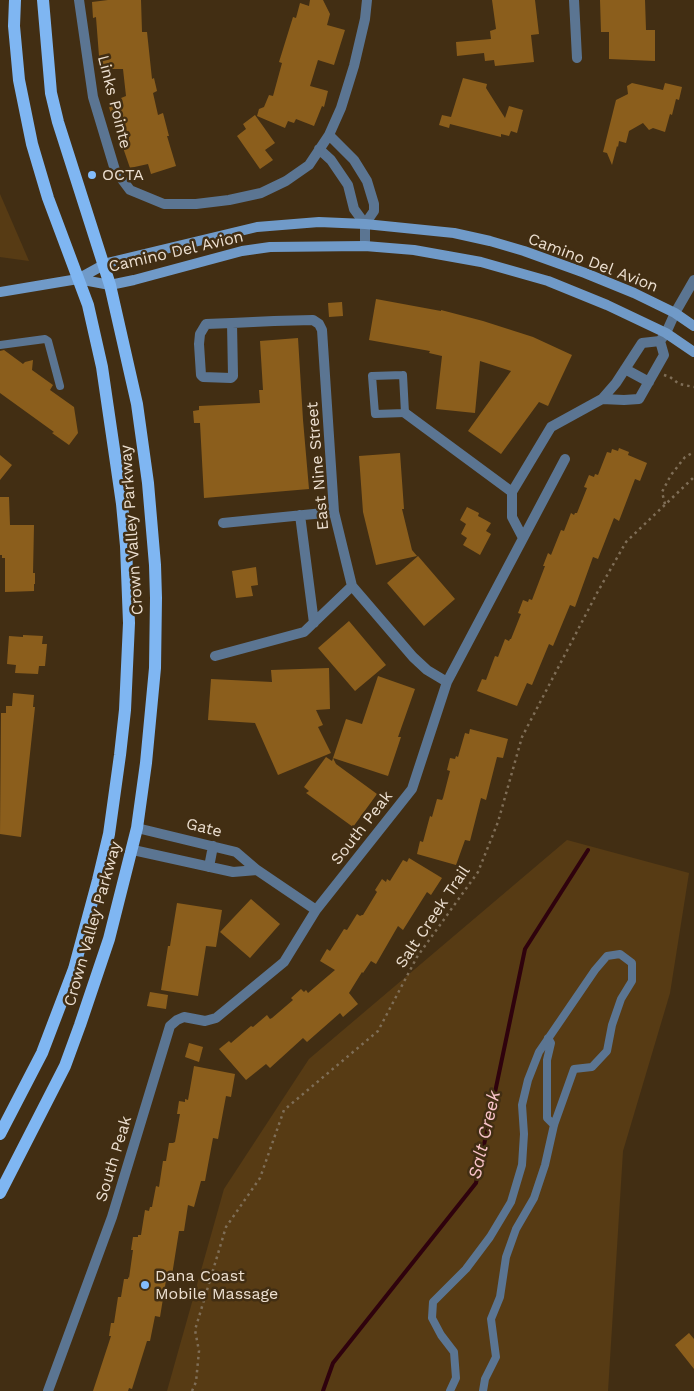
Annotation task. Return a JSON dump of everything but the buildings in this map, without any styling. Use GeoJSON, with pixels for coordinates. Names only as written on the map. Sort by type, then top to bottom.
{"type":"FeatureCollection","features":[{"type":"Feature","properties":{"kind":"main road","name":"Crown Valley Parkway"},"geometry":{"type":"LineString","coordinates":[[0,1134],[42,1053],[74,969],[89,916],[109,834],[125,710],[129,623],[126,546],[122,504],[102,367],[88,305],[48,198],[32,144],[19,80],[14,26],[14,0]]}},
{"type":"Feature","properties":{"kind":"main road","name":"Crown Valley Parkway"},"geometry":{"type":"LineString","coordinates":[[0,1193],[65,1066],[109,939],[133,850],[137,828],[146,763],[155,668],[156,590],[148,483],[137,404],[110,285],[58,122],[51,93],[43,0]]}},
{"type":"Feature","properties":{"kind":"main road","name":"Camino Del Avion"},"geometry":{"type":"LineString","coordinates":[[78,279],[104,264],[126,257],[257,227],[319,222],[365,224],[454,233],[490,241],[585,273],[675,313],[694,326]]}},
{"type":"Feature","properties":{"kind":"main road","name":"Camino Del Avion"},"geometry":{"type":"LineString","coordinates":[[78,279],[110,285],[242,251],[270,247],[366,246],[414,250],[481,262],[548,281],[607,305],[663,337],[694,352]]}},
{"type":"Feature","properties":{"kind":"main road"},"geometry":{"type":"LineString","coordinates":[[0,292],[78,279]]}},
{"type":"Feature","properties":{"kind":"street","name":"Links Pointe"},"geometry":{"type":"LineString","coordinates":[[79,0],[94,97],[115,170],[130,190],[164,204],[196,204],[229,200],[261,193],[286,181],[309,165],[330,134],[341,108],[354,66],[367,0]]}},
{"type":"Feature","properties":{"kind":"street"},"geometry":{"type":"LineString","coordinates":[[574,0],[577,58]]}},
{"type":"Feature","properties":{"kind":"street"},"geometry":{"type":"LineString","coordinates":[[330,134],[354,160],[367,181],[374,204],[374,212],[365,224]]}},
{"type":"Feature","properties":{"kind":"street"},"geometry":{"type":"LineString","coordinates":[[319,149],[331,160],[348,185],[354,209],[365,224],[366,246]]}},
{"type":"Feature","properties":{"kind":"street"},"geometry":{"type":"LineString","coordinates":[[339,172],[354,160]]}},
{"type":"Feature","properties":{"kind":"street"},"geometry":{"type":"LineString","coordinates":[[602,398],[624,400],[639,398],[664,355],[663,337],[694,280]]}},
{"type":"Feature","properties":{"kind":"street","name":"East Nine Street"},"geometry":{"type":"LineString","coordinates":[[232,323],[233,376],[231,378],[203,378],[201,375],[199,344],[200,334],[206,324],[232,323],[312,320],[319,324],[322,330],[334,512],[352,586],[413,657],[427,670],[447,682]]}},
{"type":"Feature","properties":{"kind":"street"},"geometry":{"type":"LineString","coordinates":[[523,538],[512,516],[512,492],[551,427],[602,398],[616,383],[642,343],[663,337]]}},
{"type":"Feature","properties":{"kind":"street"},"geometry":{"type":"LineString","coordinates":[[625,369],[649,382]]}},
{"type":"Feature","properties":{"kind":"street"},"geometry":{"type":"LineString","coordinates":[[405,412],[512,492]]}},
{"type":"Feature","properties":{"kind":"street","name":"South Peak"},"geometry":{"type":"LineString","coordinates":[[48,1391],[112,1217],[170,1026],[184,1017],[205,1021],[216,1018],[284,962],[316,910],[412,789],[447,682],[565,459]]}},
{"type":"Feature","properties":{"kind":"street"},"geometry":{"type":"LineString","coordinates":[[223,523],[334,512]]}},
{"type":"Feature","properties":{"kind":"street"},"geometry":{"type":"LineString","coordinates":[[300,515],[314,623]]}},
{"type":"Feature","properties":{"kind":"street"},"geometry":{"type":"LineString","coordinates":[[215,656],[304,632],[352,586]]}},
{"type":"Feature","properties":{"kind":"street","name":"Gate"},"geometry":{"type":"LineString","coordinates":[[137,828],[236,852],[257,870],[316,910]]}},
{"type":"Feature","properties":{"kind":"street"},"geometry":{"type":"LineString","coordinates":[[209,866],[213,846]]}},
{"type":"Feature","properties":{"kind":"street"},"geometry":{"type":"LineString","coordinates":[[133,850],[233,872],[257,870]]}},
{"type":"Feature","properties":{"kind":"lane"},"geometry":{"type":"LineString","coordinates":[[0,345],[45,339],[48,341],[60,386]]}},
{"type":"Feature","properties":{"kind":"lane"},"geometry":{"type":"LineString","coordinates":[[403,375],[405,412],[375,414],[372,376],[403,375]]}},
{"type":"Feature","properties":{"kind":"lane"},"geometry":{"type":"LineString","coordinates":[[450,1391],[456,1378],[454,1352],[441,1335],[432,1318],[433,1302],[466,1270],[490,1237],[511,1202],[522,1165],[524,1134],[522,1106],[526,1088],[539,1052],[595,970],[607,956],[620,954],[632,963],[632,981],[621,999],[612,1025],[607,1051],[592,1068],[574,1069],[554,1125],[545,1166],[534,1198],[516,1229],[506,1257],[500,1297],[491,1319],[496,1358],[485,1379],[483,1391]]}},
{"type":"Feature","properties":{"kind":"lane"},"geometry":{"type":"LineString","coordinates":[[548,1038],[551,1043],[547,1060],[547,1118],[554,1125]]}},
{"type":"Feature","properties":{"kind":"path"},"geometry":{"type":"LineString","coordinates":[[663,368],[663,374],[670,376],[679,384],[694,387]]}},
{"type":"Feature","properties":{"kind":"path"},"geometry":{"type":"LineString","coordinates":[[665,504],[662,492],[671,475],[685,457],[694,452]]}},
{"type":"Feature","properties":{"kind":"path","name":"Salt Creek Trail"},"geometry":{"type":"LineString","coordinates":[[192,1391],[196,1382],[199,1351],[195,1330],[226,1227],[260,1178],[284,1110],[378,1031],[417,957],[478,872],[498,822],[522,737],[597,592],[626,542],[694,476]]}},
{"type":"Feature","properties":{"kind":"shaded area"},"geometry":{"type":"Polygon","coordinates":[[[0,194],[29,261],[0,257],[0,194]]]}},
{"type":"Feature","properties":{"kind":"shaded area"},"geometry":{"type":"Polygon","coordinates":[[[567,840],[689,873],[670,993],[623,1151],[608,1391],[167,1391],[224,1189],[309,1059],[567,840]]]}},
{"type":"Feature","properties":{"kind":"waterway","name":"Salt Creek"},"geometry":{"type":"LineString","coordinates":[[323,1391],[333,1363],[476,1183],[525,949],[588,850]]}},
{"type":"Feature","properties":{"kind":"place","name":"OCTA"},"geometry":{"type":"Point","coordinates":[92,175]}},
{"type":"Feature","properties":{"kind":"place","name":"Dana Coast Mobile Massage"},"geometry":{"type":"Point","coordinates":[145,1285]}}]}
